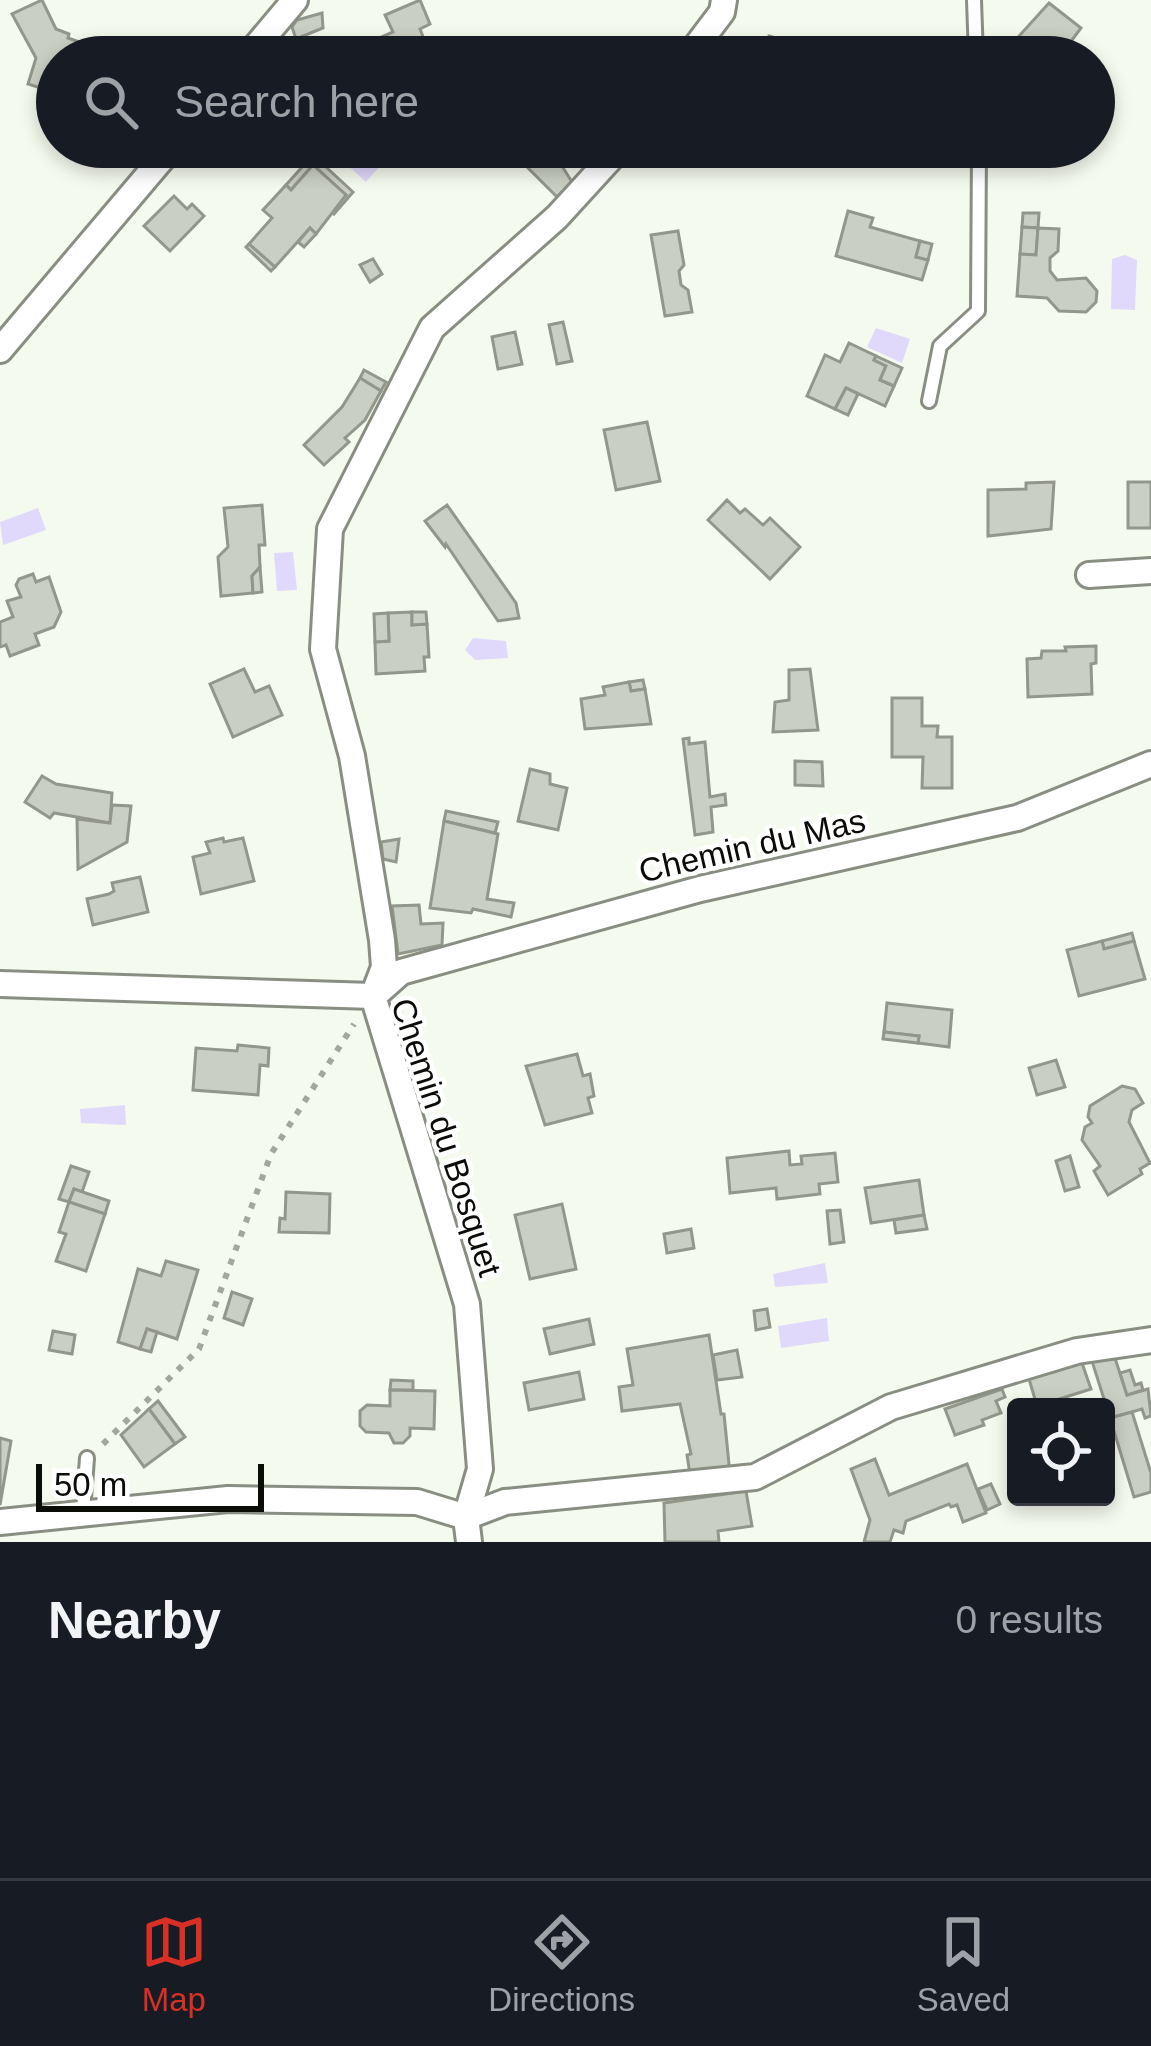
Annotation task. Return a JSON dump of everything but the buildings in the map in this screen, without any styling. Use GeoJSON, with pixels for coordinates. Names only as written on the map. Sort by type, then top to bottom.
{"type":"FeatureCollection","features":[{"type":"Feature","properties":{"kind":"street"},"geometry":{"type":"LineString","coordinates":[[265,36],[295,0]]}},
{"type":"Feature","properties":{"kind":"street"},"geometry":{"type":"LineString","coordinates":[[704,36],[722,12],[724,0]]}},
{"type":"Feature","properties":{"kind":"street"},"geometry":{"type":"LineString","coordinates":[[0,350],[154,168]]}},
{"type":"Feature","properties":{"kind":"street"},"geometry":{"type":"LineString","coordinates":[[373,996],[384,967],[382,940],[352,756],[323,649],[330,530],[432,328],[557,218],[602,168]]}},
{"type":"Feature","properties":{"kind":"street"},"geometry":{"type":"LineString","coordinates":[[1089,575],[1151,571]]}},
{"type":"Feature","properties":{"kind":"street","name":"Chemin du Mas"},"geometry":{"type":"LineString","coordinates":[[373,996],[401,972],[700,889],[1018,818],[1151,764]]}},
{"type":"Feature","properties":{"kind":"street","name":"Chemin du Bosquet"},"geometry":{"type":"LineString","coordinates":[[0,984],[373,996],[467,1304],[481,1469],[467,1529]]}},
{"type":"Feature","properties":{"kind":"street"},"geometry":{"type":"LineString","coordinates":[[0,1522],[227,1499],[418,1502],[467,1529],[505,1502],[755,1477],[891,1407],[1077,1352],[1151,1340]]}},
{"type":"Feature","properties":{"kind":"lane"},"geometry":{"type":"LineString","coordinates":[[974,0],[975,36]]}},
{"type":"Feature","properties":{"kind":"lane"},"geometry":{"type":"LineString","coordinates":[[929,401],[940,346],[978,311],[979,168]]}},
{"type":"Feature","properties":{"kind":"lane"},"geometry":{"type":"LineString","coordinates":[[82,1512],[87,1458]]}},
{"type":"Feature","properties":{"kind":"path"},"geometry":{"type":"LineString","coordinates":[[87,1458],[199,1349],[272,1154],[373,996]]}},
{"type":"Feature","properties":{"kind":"shaded area"},"geometry":{"type":"Polygon","coordinates":[[[351,168],[378,168],[366,182],[351,168]]]}},
{"type":"Feature","properties":{"kind":"shaded area"},"geometry":{"type":"Polygon","coordinates":[[[1125,255],[1137,260],[1135,310],[1111,309],[1112,259],[1125,255]]]}},
{"type":"Feature","properties":{"kind":"shaded area"},"geometry":{"type":"Polygon","coordinates":[[[876,328],[910,339],[902,363],[867,347],[876,328]]]}},
{"type":"Feature","properties":{"kind":"shaded area"},"geometry":{"type":"Polygon","coordinates":[[[38,508],[46,530],[3,545],[0,522],[38,508]]]}},
{"type":"Feature","properties":{"kind":"shaded area"},"geometry":{"type":"Polygon","coordinates":[[[293,552],[297,590],[277,591],[274,553],[293,552]]]}},
{"type":"Feature","properties":{"kind":"shaded area"},"geometry":{"type":"Polygon","coordinates":[[[473,638],[506,641],[508,658],[475,660],[465,650],[473,638]]]}},
{"type":"Feature","properties":{"kind":"shaded area"},"geometry":{"type":"Polygon","coordinates":[[[125,1105],[126,1125],[81,1123],[80,1109],[125,1105]]]}},
{"type":"Feature","properties":{"kind":"shaded area"},"geometry":{"type":"Polygon","coordinates":[[[825,1263],[828,1283],[775,1287],[773,1274],[825,1263]]]}},
{"type":"Feature","properties":{"kind":"shaded area"},"geometry":{"type":"Polygon","coordinates":[[[827,1318],[829,1341],[781,1348],[778,1326],[827,1318]]]}}]}
